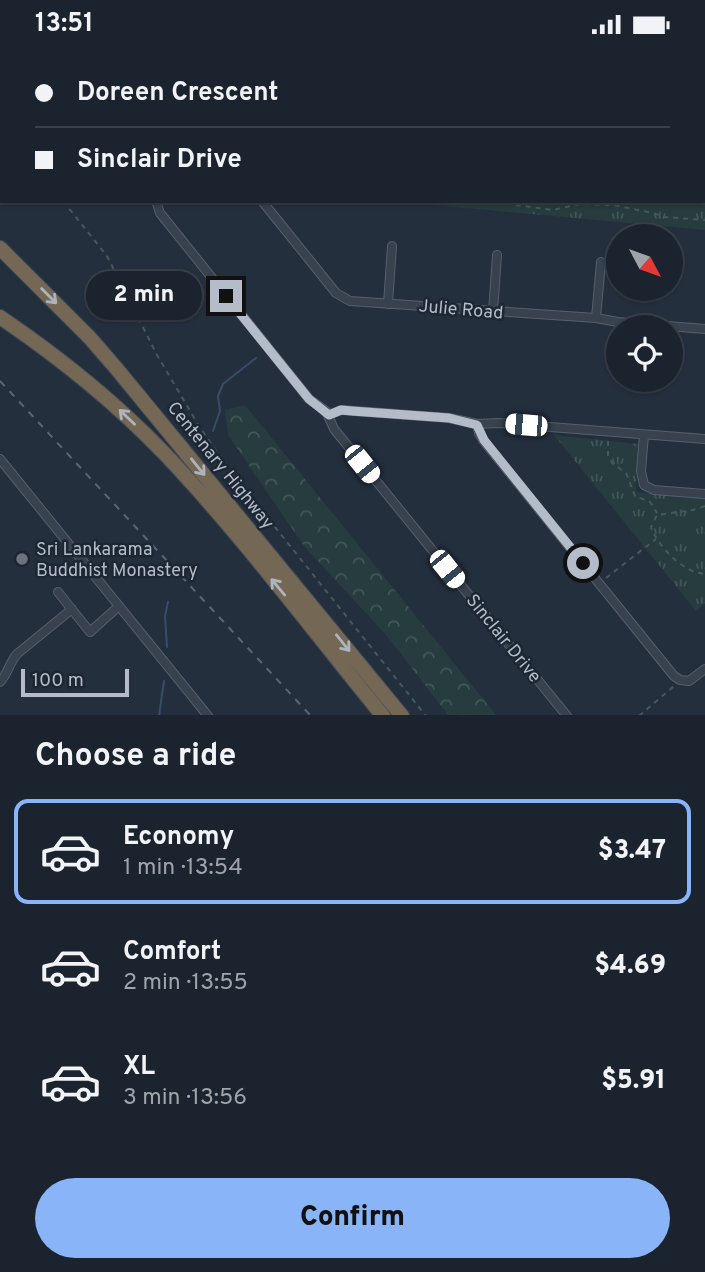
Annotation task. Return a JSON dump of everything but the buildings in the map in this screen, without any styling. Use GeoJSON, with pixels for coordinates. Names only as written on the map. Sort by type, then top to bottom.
{"type":"FeatureCollection","features":[{"type":"Feature","properties":{"kind":"highway","name":"Centenary Highway"},"geometry":{"type":"LineString","coordinates":[[0,248],[81,328],[116,368],[401,715]]}},
{"type":"Feature","properties":{"kind":"highway","name":"Centenary Highway"},"geometry":{"type":"LineString","coordinates":[[0,317],[87,382],[163,452],[207,501],[382,715]]}},
{"type":"Feature","properties":{"kind":"street","name":"Sinclair Drive"},"geometry":{"type":"LineString","coordinates":[[157,203],[160,213],[251,327],[309,399],[329,415],[334,429],[566,715]]}},
{"type":"Feature","properties":{"kind":"street","name":"Julie Road"},"geometry":{"type":"LineString","coordinates":[[264,203],[336,293],[350,301],[596,318],[705,329]]}},
{"type":"Feature","properties":{"kind":"street"},"geometry":{"type":"LineString","coordinates":[[388,303],[392,246]]}},
{"type":"Feature","properties":{"kind":"street"},"geometry":{"type":"LineString","coordinates":[[493,312],[497,255]]}},
{"type":"Feature","properties":{"kind":"street"},"geometry":{"type":"LineString","coordinates":[[596,318],[601,262]]}},
{"type":"Feature","properties":{"kind":"street"},"geometry":{"type":"LineString","coordinates":[[329,415],[341,410],[449,418],[477,425],[499,423],[705,439]]}},
{"type":"Feature","properties":{"kind":"street"},"geometry":{"type":"LineString","coordinates":[[477,425],[484,440],[680,680],[691,680],[705,669]]}},
{"type":"Feature","properties":{"kind":"street"},"geometry":{"type":"LineString","coordinates":[[644,435],[640,471],[644,485],[654,490],[705,494]]}},
{"type":"Feature","properties":{"kind":"street"},"geometry":{"type":"LineString","coordinates":[[0,459],[207,715]]}},
{"type":"Feature","properties":{"kind":"street"},"geometry":{"type":"LineString","coordinates":[[58,592],[90,632],[119,606]]}},
{"type":"Feature","properties":{"kind":"street"},"geometry":{"type":"LineString","coordinates":[[0,682],[7,675],[14,657],[72,609]]}},
{"type":"Feature","properties":{"kind":"path"},"geometry":{"type":"LineString","coordinates":[[65,203],[107,255],[157,355],[199,426],[231,472],[425,715]]}},
{"type":"Feature","properties":{"kind":"path"},"geometry":{"type":"LineString","coordinates":[[501,203],[553,210],[580,204],[613,205],[653,213],[664,218],[705,220]]}},
{"type":"Feature","properties":{"kind":"path"},"geometry":{"type":"LineString","coordinates":[[608,440],[608,455],[612,463],[626,473],[635,496],[654,506],[657,515],[651,527],[656,539],[681,564],[696,573],[705,574]]}},
{"type":"Feature","properties":{"kind":"path"},"geometry":{"type":"LineString","coordinates":[[657,515],[705,506]]}},
{"type":"Feature","properties":{"kind":"path"},"geometry":{"type":"LineString","coordinates":[[600,583],[656,539]]}},
{"type":"Feature","properties":{"kind":"path"},"geometry":{"type":"LineString","coordinates":[[640,715],[680,680]]}},
{"type":"Feature","properties":{"kind":"green space"},"geometry":{"type":"Polygon","coordinates":[[[413,203],[696,203],[705,204],[705,230],[683,228],[683,224],[640,224],[413,203]]]}},
{"type":"Feature","properties":{"kind":"green space"},"geometry":{"type":"Polygon","coordinates":[[[245,405],[496,715],[448,715],[388,637],[304,546],[228,435],[225,410],[245,405]]]}},
{"type":"Feature","properties":{"kind":"green space"},"geometry":{"type":"Polygon","coordinates":[[[554,435],[638,444],[636,492],[705,498],[705,603],[696,611],[554,435]]]}},
{"type":"Feature","properties":{"kind":"waterway"},"geometry":{"type":"LineString","coordinates":[[213,431],[220,411],[218,396],[223,384],[256,358]]}},
{"type":"Feature","properties":{"kind":"waterway"},"geometry":{"type":"LineString","coordinates":[[167,647],[165,616],[168,602]]}},
{"type":"Feature","properties":{"kind":"waterway"},"geometry":{"type":"LineString","coordinates":[[159,715],[164,681]]}},
{"type":"Feature","properties":{"kind":"railway"},"geometry":{"type":"LineString","coordinates":[[0,381],[310,715]]}},
{"type":"Feature","properties":{"kind":"place","name":"Sri Lankarama Buddhist Monastery"},"geometry":{"type":"Point","coordinates":[22,559]}},
{"type":"Feature","properties":{"kind":"route"},"geometry":{"type":"LineString","coordinates":[[226,296],[309,399],[329,415],[341,410],[460,419],[477,425],[484,440],[583,563]]}}]}
